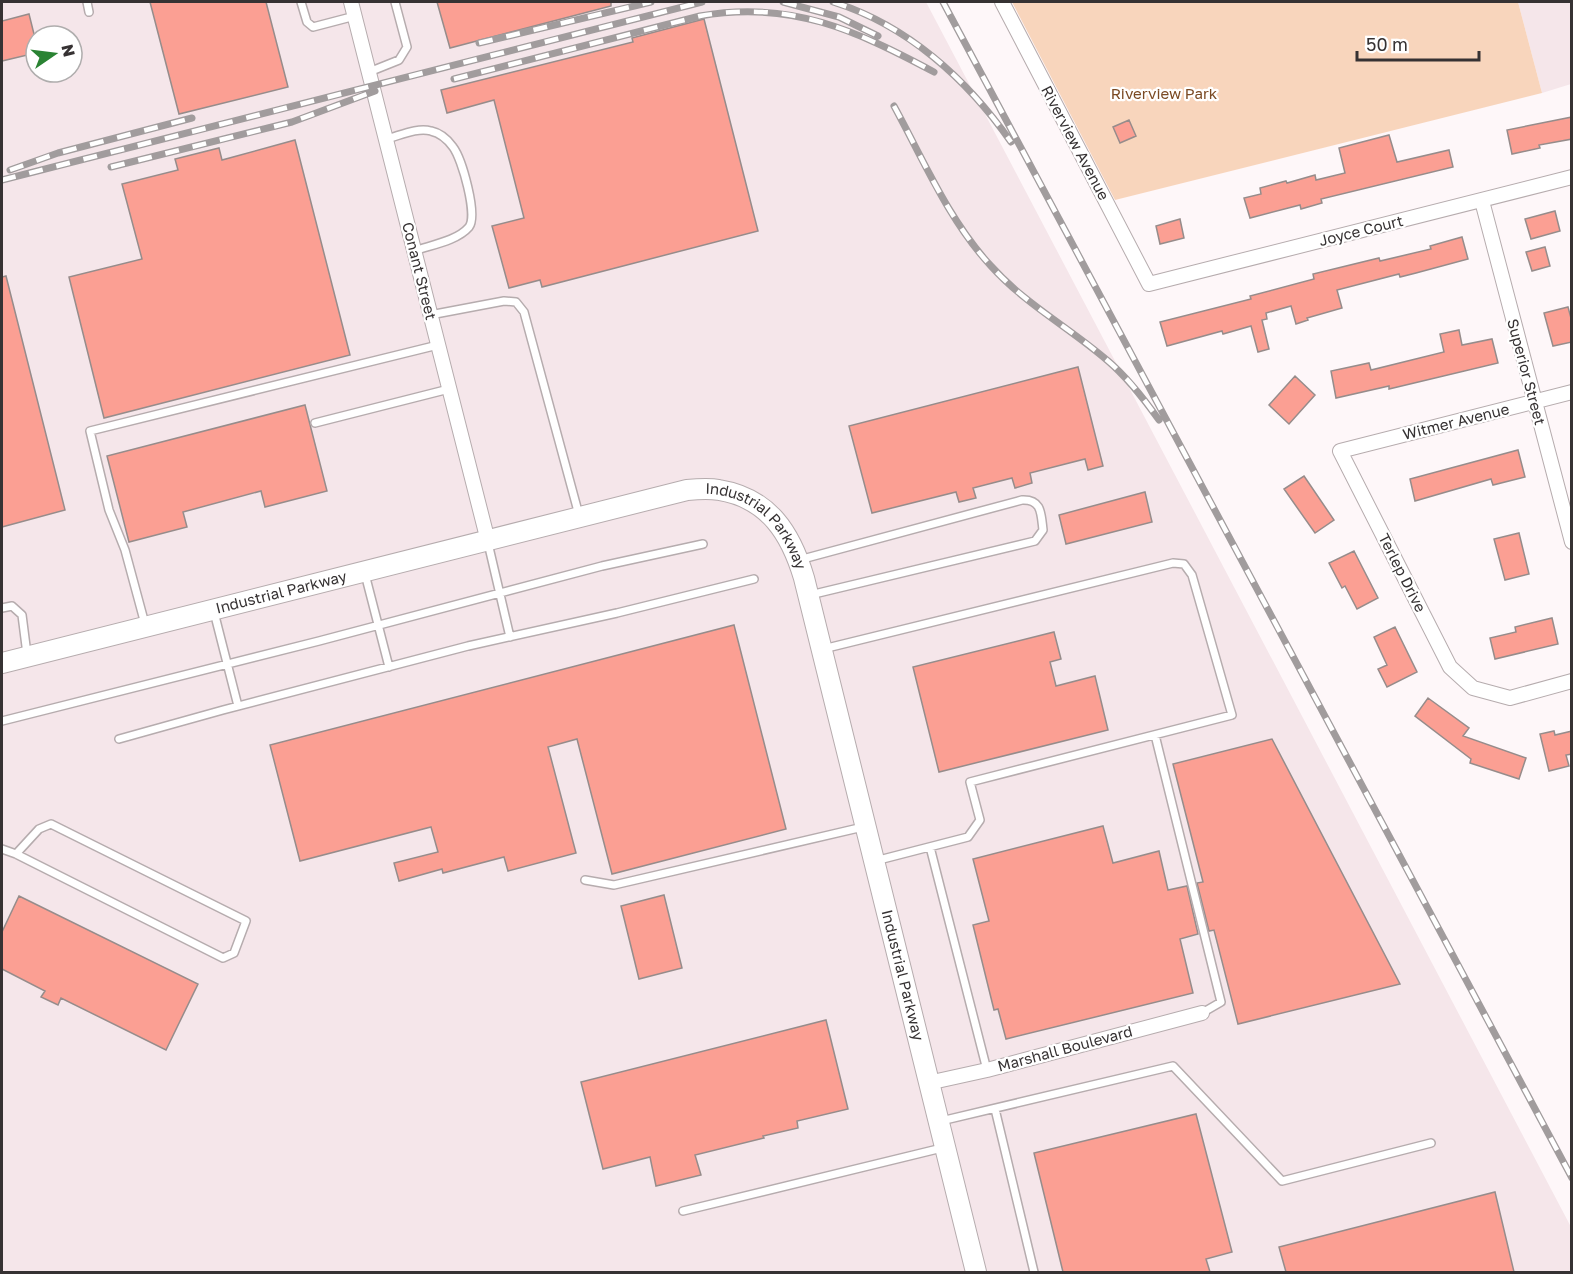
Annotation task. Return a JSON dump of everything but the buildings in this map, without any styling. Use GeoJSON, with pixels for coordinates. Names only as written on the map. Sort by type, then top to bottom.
{"type":"FeatureCollection","features":[{"type":"Feature","properties":{"kind":"street","name":"Conant Street"},"geometry":{"type":"LineString","coordinates":[[351,2],[488,541]]}},
{"type":"Feature","properties":{"kind":"street","name":"Riverview Avenue"},"geometry":{"type":"LineString","coordinates":[[1002,2],[1149,284]]}},
{"type":"Feature","properties":{"kind":"street","name":"Joyce Court"},"geometry":{"type":"LineString","coordinates":[[1149,284],[1572,177]]}},
{"type":"Feature","properties":{"kind":"street","name":"Superior Street"},"geometry":{"type":"LineString","coordinates":[[1482,201],[1572,543]]}},
{"type":"Feature","properties":{"kind":"street","name":"Witmer Avenue"},"geometry":{"type":"LineString","coordinates":[[1340,451],[1572,392]]}},
{"type":"Feature","properties":{"kind":"street","name":"Terlep Drive"},"geometry":{"type":"LineString","coordinates":[[1340,451],[1450,667],[1473,688],[1510,698],[1572,681]]}},
{"type":"Feature","properties":{"kind":"street","name":"Industrial Parkway"},"geometry":{"type":"LineString","coordinates":[[2,663],[687,490],[719,490],[750,501],[770,515],[790,540],[798,560],[976,1272]]}},
{"type":"Feature","properties":{"kind":"street","name":"Marshall Boulevard"},"geometry":{"type":"LineString","coordinates":[[928,1083],[987,1070],[1202,1013]]}},
{"type":"Feature","properties":{"kind":"lane"},"geometry":{"type":"LineString","coordinates":[[87,2],[89,12]]}},
{"type":"Feature","properties":{"kind":"lane"},"geometry":{"type":"LineString","coordinates":[[301,2],[307,22],[313,27],[355,16]]}},
{"type":"Feature","properties":{"kind":"lane"},"geometry":{"type":"LineString","coordinates":[[369,72],[399,60],[407,47],[395,2]]}},
{"type":"Feature","properties":{"kind":"lane"},"geometry":{"type":"LineString","coordinates":[[386,139],[424,130],[439,134],[454,148],[472,204],[472,218],[468,228],[448,240],[414,251]]}},
{"type":"Feature","properties":{"kind":"lane"},"geometry":{"type":"LineString","coordinates":[[430,315],[504,300],[516,302],[524,312],[579,517]]}},
{"type":"Feature","properties":{"kind":"lane"},"geometry":{"type":"LineString","coordinates":[[145,627],[125,550],[109,510],[90,431],[438,345]]}},
{"type":"Feature","properties":{"kind":"lane"},"geometry":{"type":"LineString","coordinates":[[315,423],[449,389]]}},
{"type":"Feature","properties":{"kind":"lane"},"geometry":{"type":"LineString","coordinates":[[798,560],[1022,500],[1031,499],[1036,502],[1040,510],[1043,530],[1042,535],[1035,541],[808,596]]}},
{"type":"Feature","properties":{"kind":"lane"},"geometry":{"type":"LineString","coordinates":[[488,541],[510,637]]}},
{"type":"Feature","properties":{"kind":"lane"},"geometry":{"type":"LineString","coordinates":[[2,721],[379,626],[603,566],[703,544]]}},
{"type":"Feature","properties":{"kind":"lane"},"geometry":{"type":"LineString","coordinates":[[821,650],[1173,563],[1184,564],[1192,575],[1232,715],[970,782],[980,820],[968,837],[874,862]]}},
{"type":"Feature","properties":{"kind":"lane"},"geometry":{"type":"LineString","coordinates":[[365,571],[389,667]]}},
{"type":"Feature","properties":{"kind":"lane"},"geometry":{"type":"LineString","coordinates":[[119,740],[389,667],[754,579]]}},
{"type":"Feature","properties":{"kind":"lane"},"geometry":{"type":"LineString","coordinates":[[2,608],[12,606],[22,615],[27,657]]}},
{"type":"Feature","properties":{"kind":"lane"},"geometry":{"type":"LineString","coordinates":[[213,610],[238,706]]}},
{"type":"Feature","properties":{"kind":"lane"},"geometry":{"type":"LineString","coordinates":[[1155,735],[1221,1002],[1202,1013]]}},
{"type":"Feature","properties":{"kind":"lane"},"geometry":{"type":"LineString","coordinates":[[2,849],[223,958],[234,953],[246,921],[51,824],[39,829],[16,854]]}},
{"type":"Feature","properties":{"kind":"lane"},"geometry":{"type":"LineString","coordinates":[[585,880],[614,885],[865,826]]}},
{"type":"Feature","properties":{"kind":"lane"},"geometry":{"type":"LineString","coordinates":[[930,847],[987,1070]]}},
{"type":"Feature","properties":{"kind":"lane"},"geometry":{"type":"LineString","coordinates":[[938,1122],[1173,1066],[1282,1181],[1431,1143]]}},
{"type":"Feature","properties":{"kind":"lane"},"geometry":{"type":"LineString","coordinates":[[995,1109],[1034,1272]]}},
{"type":"Feature","properties":{"kind":"lane"},"geometry":{"type":"LineString","coordinates":[[683,1211],[945,1147]]}},
{"type":"Feature","properties":{"kind":"shaded area"},"geometry":{"type":"Polygon","coordinates":[[[2,2],[926,2],[1571,1227],[1571,1272],[2,1272],[2,2]]]}},
{"type":"Feature","properties":{"kind":"shaded area"},"geometry":{"type":"Polygon","coordinates":[[[1518,2],[1571,2],[1571,84],[1542,93],[1518,2]]]}},
{"type":"Feature","properties":{"kind":"green space","name":"Riverview Park"},"geometry":{"type":"Polygon","coordinates":[[[1012,2],[1518,2],[1542,93],[1115,200],[1012,2]]]}},
{"type":"Feature","properties":{"kind":"railway"},"geometry":{"type":"LineString","coordinates":[[479,43],[651,2]]}},
{"type":"Feature","properties":{"kind":"railway"},"geometry":{"type":"LineString","coordinates":[[2,180],[702,2]]}},
{"type":"Feature","properties":{"kind":"railway"},"geometry":{"type":"LineString","coordinates":[[783,2],[839,17],[878,36]]}},
{"type":"Feature","properties":{"kind":"railway"},"geometry":{"type":"LineString","coordinates":[[833,2],[886,25],[933,57],[975,97],[1011,142]]}},
{"type":"Feature","properties":{"kind":"railway"},"geometry":{"type":"LineString","coordinates":[[943,2],[1572,1178]]}},
{"type":"Feature","properties":{"kind":"railway"},"geometry":{"type":"LineString","coordinates":[[454,79],[700,16],[733,12],[764,12],[822,22],[877,43],[934,72]]}},
{"type":"Feature","properties":{"kind":"railway"},"geometry":{"type":"LineString","coordinates":[[111,167],[292,122],[375,91]]}},
{"type":"Feature","properties":{"kind":"railway"},"geometry":{"type":"LineString","coordinates":[[894,106],[949,210],[991,266],[1018,292],[1115,368],[1159,420]]}},
{"type":"Feature","properties":{"kind":"railway"},"geometry":{"type":"LineString","coordinates":[[10,170],[58,153],[192,118]]}}]}
